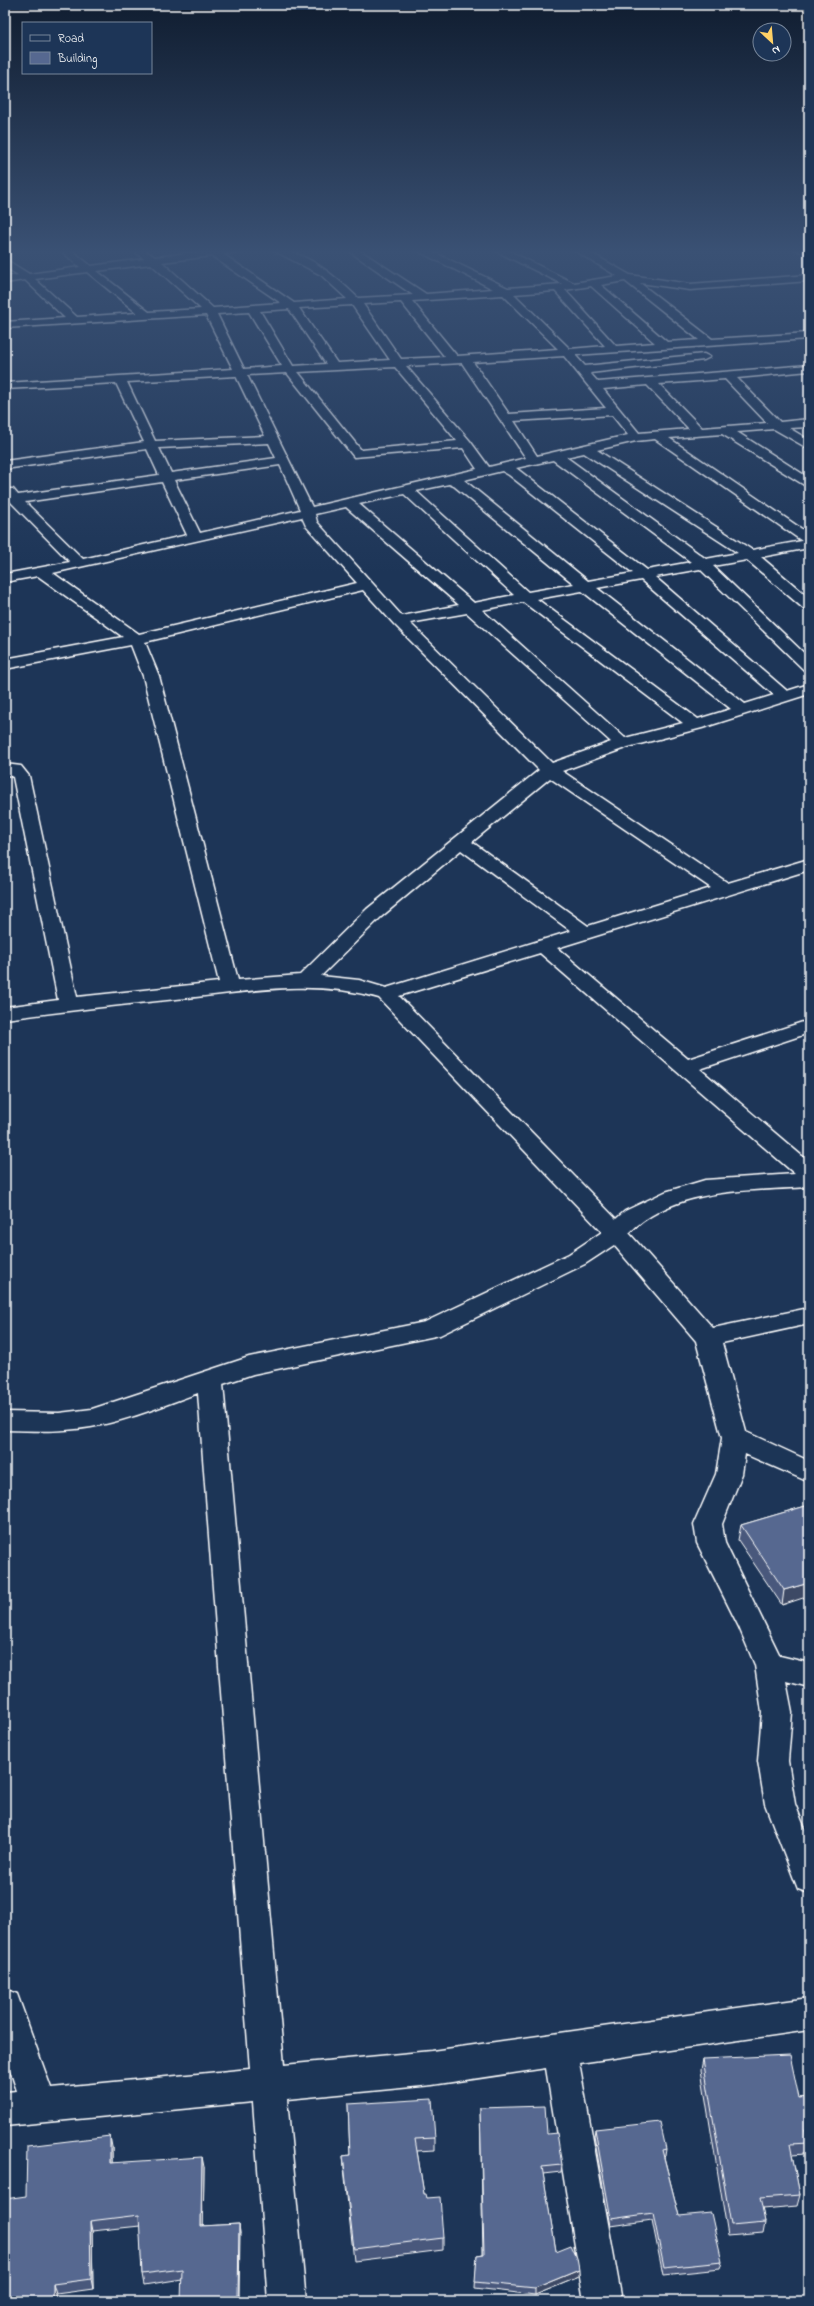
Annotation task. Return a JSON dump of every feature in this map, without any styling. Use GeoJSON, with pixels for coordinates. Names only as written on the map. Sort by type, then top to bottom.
{"type":"FeatureCollection","features":[{"type":"Feature","properties":{"kind":"street"},"geometry":{"type":"LineString","coordinates":[[234,357],[284,461],[311,523],[399,621],[548,770],[724,889]]}},
{"type":"Feature","properties":{"kind":"street"},"geometry":{"type":"LineString","coordinates":[[282,357],[289,368],[358,454],[466,444]]}},
{"type":"Feature","properties":{"kind":"street"},"geometry":{"type":"LineString","coordinates":[[327,357],[334,367]]}},
{"type":"Feature","properties":{"kind":"street"},"geometry":{"type":"LineString","coordinates":[[393,357],[466,444],[485,471]]}},
{"type":"Feature","properties":{"kind":"street"},"geometry":{"type":"LineString","coordinates":[[457,357],[506,418],[534,460]]}},
{"type":"Feature","properties":{"kind":"street"},"geometry":{"type":"LineString","coordinates":[[5,386],[496,357]]}},
{"type":"Feature","properties":{"kind":"street"},"geometry":{"type":"LineString","coordinates":[[571,357],[636,437]]}},
{"type":"Feature","properties":{"kind":"street"},"geometry":{"type":"LineString","coordinates":[[582,370],[707,357]]}},
{"type":"Feature","properties":{"kind":"street"},"geometry":{"type":"LineString","coordinates":[[784,359],[809,381]]}},
{"type":"Feature","properties":{"kind":"street"},"geometry":{"type":"LineString","coordinates":[[745,363],[755,373]]}},
{"type":"Feature","properties":{"kind":"street"},"geometry":{"type":"LineString","coordinates":[[595,386],[809,368]]}},
{"type":"Feature","properties":{"kind":"street"},"geometry":{"type":"LineString","coordinates":[[728,375],[777,426],[809,445]]}},
{"type":"Feature","properties":{"kind":"street"},"geometry":{"type":"LineString","coordinates":[[119,378],[195,537]]}},
{"type":"Feature","properties":{"kind":"street"},"geometry":{"type":"LineString","coordinates":[[649,381],[699,432]]}},
{"type":"Feature","properties":{"kind":"street"},"geometry":{"type":"LineString","coordinates":[[506,418],[616,411]]}},
{"type":"Feature","properties":{"kind":"street"},"geometry":{"type":"LineString","coordinates":[[5,578],[80,564],[636,437],[809,423]]}},
{"type":"Feature","properties":{"kind":"street"},"geometry":{"type":"LineString","coordinates":[[725,430],[809,484]]}},
{"type":"Feature","properties":{"kind":"street"},"geometry":{"type":"LineString","coordinates":[[657,435],[809,540]]}},
{"type":"Feature","properties":{"kind":"street"},"geometry":{"type":"LineString","coordinates":[[5,465],[152,445],[273,439]]}},
{"type":"Feature","properties":{"kind":"street"},"geometry":{"type":"LineString","coordinates":[[586,448],[750,555],[809,606]]}},
{"type":"Feature","properties":{"kind":"street"},"geometry":{"type":"LineString","coordinates":[[555,455],[702,563],[809,667]]}},
{"type":"Feature","properties":{"kind":"street"},"geometry":{"type":"LineString","coordinates":[[15,499],[284,461]]}},
{"type":"Feature","properties":{"kind":"street"},"geometry":{"type":"LineString","coordinates":[[503,467],[514,472],[644,575],[784,696]]}},
{"type":"Feature","properties":{"kind":"street"},"geometry":{"type":"LineString","coordinates":[[449,479],[460,483],[585,586],[742,710]]}},
{"type":"Feature","properties":{"kind":"street"},"geometry":{"type":"LineString","coordinates":[[5,489],[80,564]]}},
{"type":"Feature","properties":{"kind":"street"},"geometry":{"type":"LineString","coordinates":[[406,489],[525,597],[696,725]]}},
{"type":"Feature","properties":{"kind":"street"},"geometry":{"type":"LineString","coordinates":[[348,502],[470,607],[622,744]]}},
{"type":"Feature","properties":{"kind":"street"},"geometry":{"type":"LineString","coordinates":[[399,621],[809,544]]}},
{"type":"Feature","properties":{"kind":"street"},"geometry":{"type":"LineString","coordinates":[[43,572],[136,639],[151,676],[230,988]]}},
{"type":"Feature","properties":{"kind":"street"},"geometry":{"type":"LineString","coordinates":[[5,664],[136,639],[367,585]]}},
{"type":"Feature","properties":{"kind":"street"},"geometry":{"type":"LineString","coordinates":[[306,980],[374,913],[548,770],[622,744],[696,725],[809,689]]}},
{"type":"Feature","properties":{"kind":"street"},"geometry":{"type":"LineString","coordinates":[[5,769],[15,770],[21,776],[69,1004]]}},
{"type":"Feature","properties":{"kind":"street"},"geometry":{"type":"LineString","coordinates":[[460,841],[584,932]]}},
{"type":"Feature","properties":{"kind":"street"},"geometry":{"type":"LineString","coordinates":[[386,994],[809,864]]}},
{"type":"Feature","properties":{"kind":"street"},"geometry":{"type":"LineString","coordinates":[[543,946],[809,1174]]}},
{"type":"Feature","properties":{"kind":"street"},"geometry":{"type":"LineString","coordinates":[[5,1013],[69,1004],[306,980],[359,986],[386,994],[616,1233],[708,1338],[735,1438],[729,1474],[708,1524],[711,1543],[754,1627],[769,1665],[777,1712],[773,1761],[780,1804],[809,1879]]}},
{"type":"Feature","properties":{"kind":"street"},"geometry":{"type":"LineString","coordinates":[[686,1067],[809,1026]]}},
{"type":"Feature","properties":{"kind":"street"},"geometry":{"type":"LineString","coordinates":[[5,1421],[59,1422],[92,1418],[249,1366],[282,1358],[432,1329],[577,1259],[616,1233],[633,1216],[652,1206],[705,1187],[809,1180]]}},
{"type":"Feature","properties":{"kind":"street"},"geometry":{"type":"LineString","coordinates":[[708,1338],[809,1316]]}},
{"type":"Feature","properties":{"kind":"street"},"geometry":{"type":"LineString","coordinates":[[210,1380],[287,2301]]}},
{"type":"Feature","properties":{"kind":"street"},"geometry":{"type":"LineString","coordinates":[[735,1438],[809,1472]]}},
{"type":"Feature","properties":{"kind":"street"},"geometry":{"type":"LineString","coordinates":[[769,1665],[809,1674]]}},
{"type":"Feature","properties":{"kind":"street"},"geometry":{"type":"LineString","coordinates":[[5,2005],[40,2106]]}},
{"type":"Feature","properties":{"kind":"street"},"geometry":{"type":"LineString","coordinates":[[5,2109],[432,2068],[809,2014]]}},
{"type":"Feature","properties":{"kind":"street"},"geometry":{"type":"LineString","coordinates":[[560,2050],[603,2301]]}},
{"type":"Feature","properties":{"kind":"building"},"geometry":{"type":"Polygon","coordinates":[[[809,1505],[809,1583],[784,1590],[741,1525],[809,1505]]]}},
{"type":"Feature","properties":{"kind":"building"},"geometry":{"type":"Polygon","coordinates":[[[790,2055],[799,2098],[809,2097],[809,2129],[805,2129],[808,2143],[790,2144],[800,2195],[760,2198],[765,2222],[731,2225],[703,2059],[790,2055]]]}},
{"type":"Feature","properties":{"kind":"building"},"geometry":{"type":"Polygon","coordinates":[[[432,2099],[435,2138],[415,2139],[424,2194],[426,2194],[427,2198],[440,2197],[443,2238],[354,2249],[343,2156],[350,2155],[348,2104],[432,2099]]]}},
{"type":"Feature","properties":{"kind":"building"},"geometry":{"type":"Polygon","coordinates":[[[545,2106],[547,2134],[557,2133],[562,2165],[542,2167],[556,2251],[571,2245],[577,2258],[579,2270],[535,2288],[475,2282],[477,2255],[484,2254],[480,2108],[545,2106]]]}},
{"type":"Feature","properties":{"kind":"building"},"geometry":{"type":"Polygon","coordinates":[[[660,2122],[666,2149],[662,2150],[679,2216],[711,2213],[722,2262],[664,2268],[653,2213],[611,2219],[595,2129],[660,2122]]]}},
{"type":"Feature","properties":{"kind":"building"},"geometry":{"type":"Polygon","coordinates":[[[110,2136],[110,2163],[202,2157],[201,2226],[239,2224],[238,2301],[181,2301],[182,2269],[142,2274],[139,2215],[90,2221],[91,2279],[53,2284],[53,2301],[5,2301],[5,2199],[26,2196],[27,2146],[110,2136]]]}}]}
